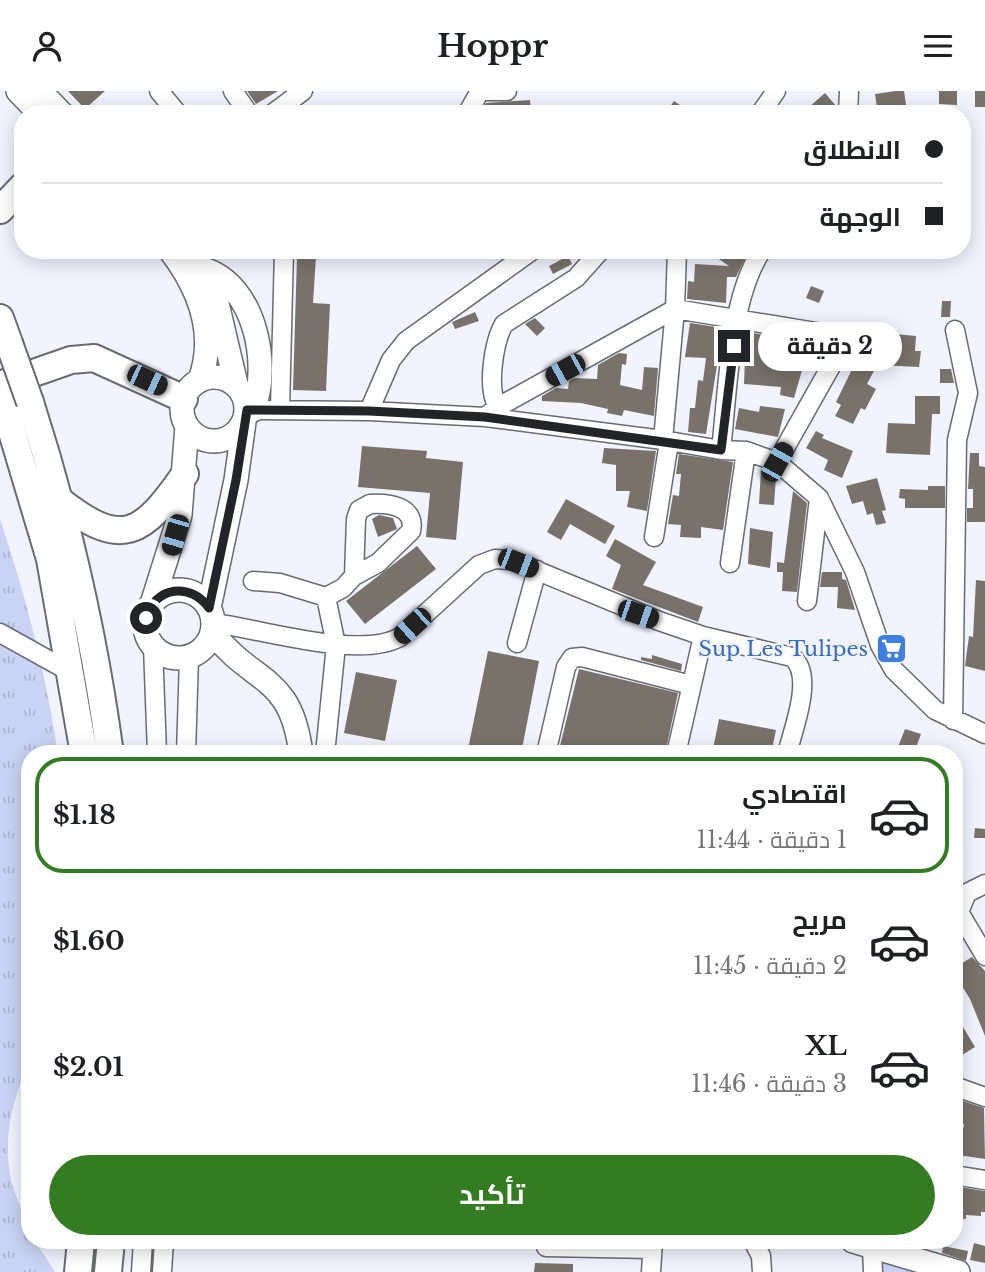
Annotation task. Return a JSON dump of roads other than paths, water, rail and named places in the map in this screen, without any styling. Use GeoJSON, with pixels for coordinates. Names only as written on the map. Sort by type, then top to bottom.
{"type":"FeatureCollection","features":[{"type":"Feature","properties":{"kind":"highway"},"geometry":{"type":"LineString","coordinates":[[0,210],[14,195]]}},
{"type":"Feature","properties":{"kind":"highway"},"geometry":{"type":"LineString","coordinates":[[0,318],[9,343],[12,402],[50,559],[83,745]]}},
{"type":"Feature","properties":{"kind":"highway"},"geometry":{"type":"LineString","coordinates":[[0,384],[71,360],[94,358],[192,390]]}},
{"type":"Feature","properties":{"kind":"highway"},"geometry":{"type":"LineString","coordinates":[[12,402],[59,500],[94,652],[109,745]]}},
{"type":"Feature","properties":{"kind":"highway"},"geometry":{"type":"LineString","coordinates":[[59,500],[98,527],[125,530],[142,524],[157,513],[185,474]]}},
{"type":"Feature","properties":{"kind":"highway"},"geometry":{"type":"LineString","coordinates":[[78,1272],[80,1249]]}},
{"type":"Feature","properties":{"kind":"highway"},"geometry":{"type":"LineString","coordinates":[[108,1272],[110,1249]]}},
{"type":"Feature","properties":{"kind":"main road"},"geometry":{"type":"LineString","coordinates":[[18,91],[31,105]]}},
{"type":"Feature","properties":{"kind":"main road"},"geometry":{"type":"LineString","coordinates":[[40,91],[53,105]]}},
{"type":"Feature","properties":{"kind":"main road"},"geometry":{"type":"LineString","coordinates":[[176,259],[193,287],[205,321],[207,347],[182,411],[187,426],[185,474],[175,535],[145,625],[153,646],[173,657],[205,634],[248,414],[260,372],[250,319],[228,283],[197,260]]}},
{"type":"Feature","properties":{"kind":"main road"},"geometry":{"type":"LineString","coordinates":[[187,426],[198,437],[212,441],[234,434],[248,414],[244,396],[236,384],[219,307],[197,260]]}},
{"type":"Feature","properties":{"kind":"main road"},"geometry":{"type":"LineString","coordinates":[[192,390],[222,377],[236,384]]}},
{"type":"Feature","properties":{"kind":"main road"},"geometry":{"type":"LineString","coordinates":[[152,604],[163,594],[178,590],[199,597],[205,634],[282,693],[296,723],[300,745]]}},
{"type":"Feature","properties":{"kind":"main road"},"geometry":{"type":"LineString","coordinates":[[879,1249],[958,1272]]}},
{"type":"Feature","properties":{"kind":"street"},"geometry":{"type":"LineString","coordinates":[[159,91],[171,105]]}},
{"type":"Feature","properties":{"kind":"street"},"geometry":{"type":"LineString","coordinates":[[284,105],[303,91]]}},
{"type":"Feature","properties":{"kind":"street"},"geometry":{"type":"LineString","coordinates":[[482,91],[507,91]]}},
{"type":"Feature","properties":{"kind":"street"},"geometry":{"type":"LineString","coordinates":[[280,409],[284,259]]}},
{"type":"Feature","properties":{"kind":"street"},"geometry":{"type":"LineString","coordinates":[[369,411],[391,360],[406,341],[520,259]]}},
{"type":"Feature","properties":{"kind":"street"},"geometry":{"type":"LineString","coordinates":[[492,412],[491,387],[499,335],[504,324],[576,278],[593,259]]}},
{"type":"Feature","properties":{"kind":"street"},"geometry":{"type":"LineString","coordinates":[[654,537],[666,441],[677,259]]}},
{"type":"Feature","properties":{"kind":"street"},"geometry":{"type":"LineString","coordinates":[[721,450],[737,320],[751,266],[756,259]]}},
{"type":"Feature","properties":{"kind":"street"},"geometry":{"type":"LineString","coordinates":[[492,412],[675,309],[834,335],[840,341],[835,359],[777,462]]}},
{"type":"Feature","properties":{"kind":"street"},"geometry":{"type":"LineString","coordinates":[[953,720],[957,440],[968,393],[955,330]]}},
{"type":"Feature","properties":{"kind":"street"},"geometry":{"type":"LineString","coordinates":[[248,414],[280,409],[492,412],[721,450],[746,451],[777,462],[819,498],[855,572],[880,645],[894,670],[920,698],[953,720],[985,734]]}},
{"type":"Feature","properties":{"kind":"street"},"geometry":{"type":"LineString","coordinates":[[730,563],[746,451]]}},
{"type":"Feature","properties":{"kind":"street"},"geometry":{"type":"LineString","coordinates":[[807,601],[819,498]]}},
{"type":"Feature","properties":{"kind":"street"},"geometry":{"type":"LineString","coordinates":[[187,745],[205,634],[372,647],[388,644],[400,637],[487,561],[511,560],[628,610],[703,636],[786,655],[802,666],[804,679],[789,745]]}},
{"type":"Feature","properties":{"kind":"street"},"geometry":{"type":"LineString","coordinates":[[517,643],[537,570]]}},
{"type":"Feature","properties":{"kind":"street"},"geometry":{"type":"LineString","coordinates":[[254,581],[280,583],[326,597],[343,587],[354,576]]}},
{"type":"Feature","properties":{"kind":"street"},"geometry":{"type":"LineString","coordinates":[[326,597],[336,645],[326,745]]}},
{"type":"Feature","properties":{"kind":"street"},"geometry":{"type":"LineString","coordinates":[[0,633],[72,673]]}},
{"type":"Feature","properties":{"kind":"street"},"geometry":{"type":"LineString","coordinates":[[678,745],[703,636]]}},
{"type":"Feature","properties":{"kind":"street"},"geometry":{"type":"LineString","coordinates":[[153,646],[157,745]]}},
{"type":"Feature","properties":{"kind":"street"},"geometry":{"type":"LineString","coordinates":[[548,745],[566,667],[572,658],[582,657],[691,685]]}},
{"type":"Feature","properties":{"kind":"street"},"geometry":{"type":"LineString","coordinates":[[963,901],[967,893],[985,884]]}},
{"type":"Feature","properties":{"kind":"street"},"geometry":{"type":"LineString","coordinates":[[963,922],[985,957]]}},
{"type":"Feature","properties":{"kind":"street"},"geometry":{"type":"LineString","coordinates":[[963,1089],[985,1097]]}},
{"type":"Feature","properties":{"kind":"street"},"geometry":{"type":"LineString","coordinates":[[963,1176],[985,1179]]}},
{"type":"Feature","properties":{"kind":"street"},"geometry":{"type":"LineString","coordinates":[[141,1272],[142,1249]]}},
{"type":"Feature","properties":{"kind":"street"},"geometry":{"type":"LineString","coordinates":[[162,1272],[163,1249]]}},
{"type":"Feature","properties":{"kind":"street"},"geometry":{"type":"LineString","coordinates":[[651,1272],[652,1249]]}},
{"type":"Feature","properties":{"kind":"street"},"geometry":{"type":"LineString","coordinates":[[757,1249],[761,1256],[762,1272]]}},
{"type":"Feature","properties":{"kind":"street"},"geometry":{"type":"LineString","coordinates":[[864,1249],[873,1272]]}},
{"type":"Feature","properties":{"kind":"place","name":"Sup Les Tulipes"},"geometry":{"type":"Point","coordinates":[891,649]}}]}
